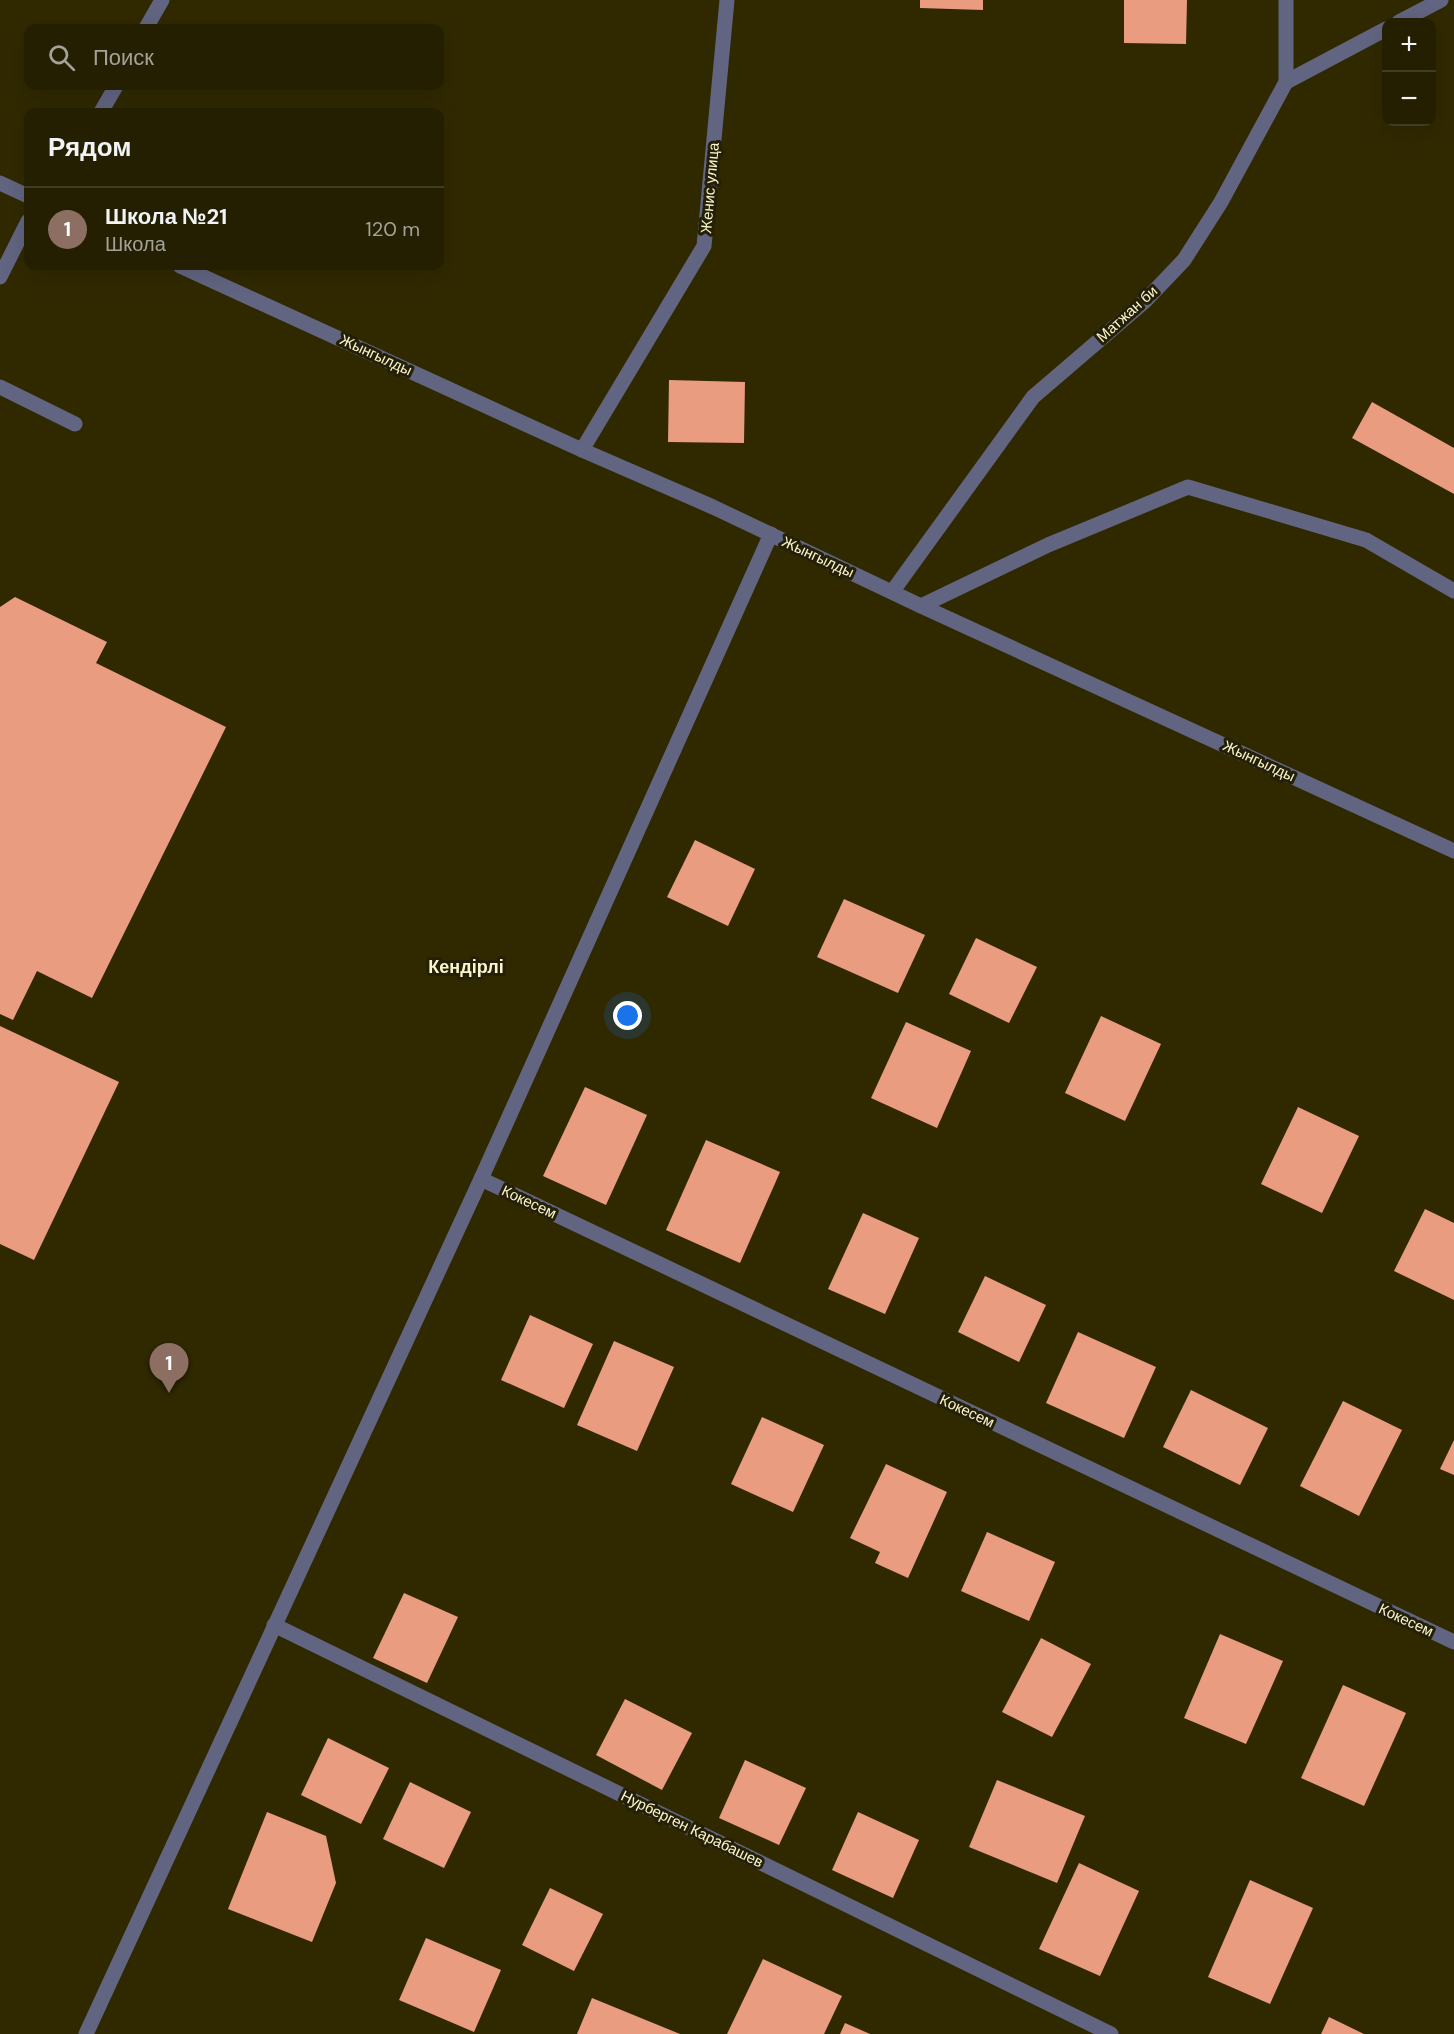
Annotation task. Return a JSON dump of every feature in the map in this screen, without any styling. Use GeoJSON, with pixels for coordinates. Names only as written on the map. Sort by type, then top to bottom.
{"type":"FeatureCollection","features":[{"type":"Feature","properties":{"kind":"street"},"geometry":{"type":"LineString","coordinates":[[148,24],[162,0]]}},
{"type":"Feature","properties":{"kind":"street","name":"Женис улица"},"geometry":{"type":"LineString","coordinates":[[582,450],[704,246],[728,0]]}},
{"type":"Feature","properties":{"kind":"street","name":"Матжан би"},"geometry":{"type":"LineString","coordinates":[[892,592],[1033,398],[1145,301],[1184,260],[1221,202],[1286,82],[1286,0]]}},
{"type":"Feature","properties":{"kind":"street"},"geometry":{"type":"LineString","coordinates":[[1407,18],[1441,0]]}},
{"type":"Feature","properties":{"kind":"street"},"geometry":{"type":"LineString","coordinates":[[1286,82],[1382,31]]}},
{"type":"Feature","properties":{"kind":"street"},"geometry":{"type":"LineString","coordinates":[[103,108],[114,90]]}},
{"type":"Feature","properties":{"kind":"street"},"geometry":{"type":"LineString","coordinates":[[0,183],[24,194]]}},
{"type":"Feature","properties":{"kind":"street"},"geometry":{"type":"LineString","coordinates":[[0,277],[24,228]]}},
{"type":"Feature","properties":{"kind":"street","name":"Жынгылды"},"geometry":{"type":"LineString","coordinates":[[189,270],[771,534],[921,606],[1454,851]]}},
{"type":"Feature","properties":{"kind":"street"},"geometry":{"type":"LineString","coordinates":[[0,387],[75,424]]}},
{"type":"Feature","properties":{"kind":"street"},"geometry":{"type":"LineString","coordinates":[[921,606],[1048,545],[1188,487],[1366,540],[1454,591]]}},
{"type":"Feature","properties":{"kind":"street"},"geometry":{"type":"LineString","coordinates":[[86,2034],[481,1179],[771,534]]}},
{"type":"Feature","properties":{"kind":"street","name":"Кокесем"},"geometry":{"type":"LineString","coordinates":[[481,1179],[1454,1642]]}},
{"type":"Feature","properties":{"kind":"street","name":"Нурберген Карабашев"},"geometry":{"type":"LineString","coordinates":[[274,1625],[1111,2034]]}},
{"type":"Feature","properties":{"kind":"building"},"geometry":{"type":"Polygon","coordinates":[[[920,0],[983,0],[983,10],[920,8],[920,0]]]}},
{"type":"Feature","properties":{"kind":"building"},"geometry":{"type":"Polygon","coordinates":[[[1124,0],[1187,0],[1186,44],[1124,43],[1124,0]]]}},
{"type":"Feature","properties":{"kind":"building"},"geometry":{"type":"Polygon","coordinates":[[[669,380],[745,382],[744,443],[668,442],[669,380]]]}},
{"type":"Feature","properties":{"kind":"building"},"geometry":{"type":"Polygon","coordinates":[[[1372,402],[1454,448],[1454,494],[1352,438],[1372,402]]]}},
{"type":"Feature","properties":{"kind":"building"},"geometry":{"type":"Polygon","coordinates":[[[15,597],[107,642],[96,663],[226,727],[92,998],[37,971],[13,1020],[0,1014],[0,607],[15,597]]]}},
{"type":"Feature","properties":{"kind":"building"},"geometry":{"type":"Polygon","coordinates":[[[695,840],[755,869],[728,926],[667,897],[695,840]]]}},
{"type":"Feature","properties":{"kind":"building"},"geometry":{"type":"Polygon","coordinates":[[[844,899],[925,935],[898,993],[817,957],[844,899]]]}},
{"type":"Feature","properties":{"kind":"building"},"geometry":{"type":"Polygon","coordinates":[[[976,938],[1037,967],[1009,1023],[949,994],[976,938]]]}},
{"type":"Feature","properties":{"kind":"building"},"geometry":{"type":"Polygon","coordinates":[[[1101,1016],[1161,1044],[1125,1121],[1065,1093],[1101,1016]]]}},
{"type":"Feature","properties":{"kind":"building"},"geometry":{"type":"Polygon","coordinates":[[[906,1022],[971,1051],[937,1128],[871,1098],[906,1022]]]}},
{"type":"Feature","properties":{"kind":"building"},"geometry":{"type":"Polygon","coordinates":[[[0,1026],[119,1082],[34,1260],[0,1244],[0,1026]]]}},
{"type":"Feature","properties":{"kind":"building"},"geometry":{"type":"Polygon","coordinates":[[[585,1087],[647,1115],[606,1205],[543,1176],[585,1087]]]}},
{"type":"Feature","properties":{"kind":"building"},"geometry":{"type":"Polygon","coordinates":[[[1298,1107],[1359,1136],[1322,1213],[1261,1184],[1298,1107]]]}},
{"type":"Feature","properties":{"kind":"building"},"geometry":{"type":"Polygon","coordinates":[[[706,1140],[780,1172],[740,1263],[666,1230],[706,1140]]]}},
{"type":"Feature","properties":{"kind":"building"},"geometry":{"type":"Polygon","coordinates":[[[1425,1209],[1454,1223],[1454,1300],[1394,1271],[1425,1209]]]}},
{"type":"Feature","properties":{"kind":"building"},"geometry":{"type":"Polygon","coordinates":[[[863,1213],[919,1238],[885,1314],[828,1289],[863,1213]]]}},
{"type":"Feature","properties":{"kind":"building"},"geometry":{"type":"Polygon","coordinates":[[[985,1276],[1046,1305],[1019,1362],[958,1332],[985,1276]]]}},
{"type":"Feature","properties":{"kind":"building"},"geometry":{"type":"Polygon","coordinates":[[[530,1315],[593,1344],[564,1408],[501,1380],[530,1315]]]}},
{"type":"Feature","properties":{"kind":"building"},"geometry":{"type":"Polygon","coordinates":[[[1078,1332],[1156,1367],[1124,1438],[1046,1403],[1078,1332]]]}},
{"type":"Feature","properties":{"kind":"building"},"geometry":{"type":"Polygon","coordinates":[[[614,1341],[674,1367],[637,1451],[577,1425],[614,1341]]]}},
{"type":"Feature","properties":{"kind":"building"},"geometry":{"type":"Polygon","coordinates":[[[1191,1390],[1268,1428],[1240,1485],[1163,1447],[1191,1390]]]}},
{"type":"Feature","properties":{"kind":"building"},"geometry":{"type":"Polygon","coordinates":[[[1343,1401],[1402,1430],[1359,1516],[1300,1486],[1343,1401]]]}},
{"type":"Feature","properties":{"kind":"building"},"geometry":{"type":"Polygon","coordinates":[[[762,1417],[824,1445],[793,1512],[731,1484],[762,1417]]]}},
{"type":"Feature","properties":{"kind":"building"},"geometry":{"type":"Polygon","coordinates":[[[1454,1440],[1454,1475],[1440,1469],[1454,1440]]]}},
{"type":"Feature","properties":{"kind":"building"},"geometry":{"type":"Polygon","coordinates":[[[886,1464],[947,1492],[908,1578],[875,1563],[880,1552],[850,1538],[886,1464]]]}},
{"type":"Feature","properties":{"kind":"building"},"geometry":{"type":"Polygon","coordinates":[[[987,1532],[1055,1562],[1029,1621],[961,1591],[987,1532]]]}},
{"type":"Feature","properties":{"kind":"building"},"geometry":{"type":"Polygon","coordinates":[[[404,1593],[458,1617],[427,1683],[373,1658],[404,1593]]]}},
{"type":"Feature","properties":{"kind":"building"},"geometry":{"type":"Polygon","coordinates":[[[1220,1634],[1283,1661],[1246,1744],[1184,1718],[1220,1634]]]}},
{"type":"Feature","properties":{"kind":"building"},"geometry":{"type":"Polygon","coordinates":[[[1041,1638],[1091,1664],[1052,1737],[1002,1712],[1041,1638]]]}},
{"type":"Feature","properties":{"kind":"building"},"geometry":{"type":"Polygon","coordinates":[[[1343,1685],[1406,1713],[1364,1806],[1301,1778],[1343,1685]]]}},
{"type":"Feature","properties":{"kind":"building"},"geometry":{"type":"Polygon","coordinates":[[[625,1699],[692,1733],[662,1790],[596,1755],[625,1699]]]}},
{"type":"Feature","properties":{"kind":"building"},"geometry":{"type":"Polygon","coordinates":[[[328,1738],[389,1768],[361,1824],[301,1795],[328,1738]]]}},
{"type":"Feature","properties":{"kind":"building"},"geometry":{"type":"Polygon","coordinates":[[[745,1760],[806,1788],[779,1845],[719,1818],[745,1760]]]}},
{"type":"Feature","properties":{"kind":"building"},"geometry":{"type":"Polygon","coordinates":[[[997,1780],[1085,1816],[1057,1883],[969,1847],[997,1780]]]}},
{"type":"Feature","properties":{"kind":"building"},"geometry":{"type":"Polygon","coordinates":[[[410,1782],[471,1812],[444,1868],[383,1839],[410,1782]]]}},
{"type":"Feature","properties":{"kind":"building"},"geometry":{"type":"Polygon","coordinates":[[[267,1812],[326,1836],[336,1883],[312,1942],[228,1909],[267,1812]]]}},
{"type":"Feature","properties":{"kind":"building"},"geometry":{"type":"Polygon","coordinates":[[[858,1812],[919,1840],[893,1898],[832,1870],[858,1812]]]}},
{"type":"Feature","properties":{"kind":"building"},"geometry":{"type":"Polygon","coordinates":[[[1079,1863],[1139,1891],[1100,1976],[1039,1949],[1079,1863]]]}},
{"type":"Feature","properties":{"kind":"building"},"geometry":{"type":"Polygon","coordinates":[[[1250,1880],[1313,1908],[1270,2004],[1208,1977],[1250,1880]]]}},
{"type":"Feature","properties":{"kind":"building"},"geometry":{"type":"Polygon","coordinates":[[[550,1888],[603,1914],[574,1971],[522,1945],[550,1888]]]}},
{"type":"Feature","properties":{"kind":"building"},"geometry":{"type":"Polygon","coordinates":[[[426,1938],[501,1970],[474,2032],[399,2000],[426,1938]]]}},
{"type":"Feature","properties":{"kind":"building"},"geometry":{"type":"Polygon","coordinates":[[[763,1959],[842,1996],[824,2034],[727,2034],[763,1959]]]}},
{"type":"Feature","properties":{"kind":"building"},"geometry":{"type":"Polygon","coordinates":[[[592,1998],[680,2034],[577,2034],[592,1998]]]}},
{"type":"Feature","properties":{"kind":"building"},"geometry":{"type":"Polygon","coordinates":[[[1329,2017],[1364,2034],[1321,2034],[1329,2017]]]}},
{"type":"Feature","properties":{"kind":"building"},"geometry":{"type":"Polygon","coordinates":[[[845,2023],[870,2034],[840,2034],[845,2023]]]}},
{"type":"Feature","properties":{"kind":"place","name":"Школа №21"},"geometry":{"type":"Point","coordinates":[169,1393]}},
{"type":"Feature","properties":{"kind":"district","name":"Кендірлі"},"geometry":{"type":"Point","coordinates":[466,967]}}]}
